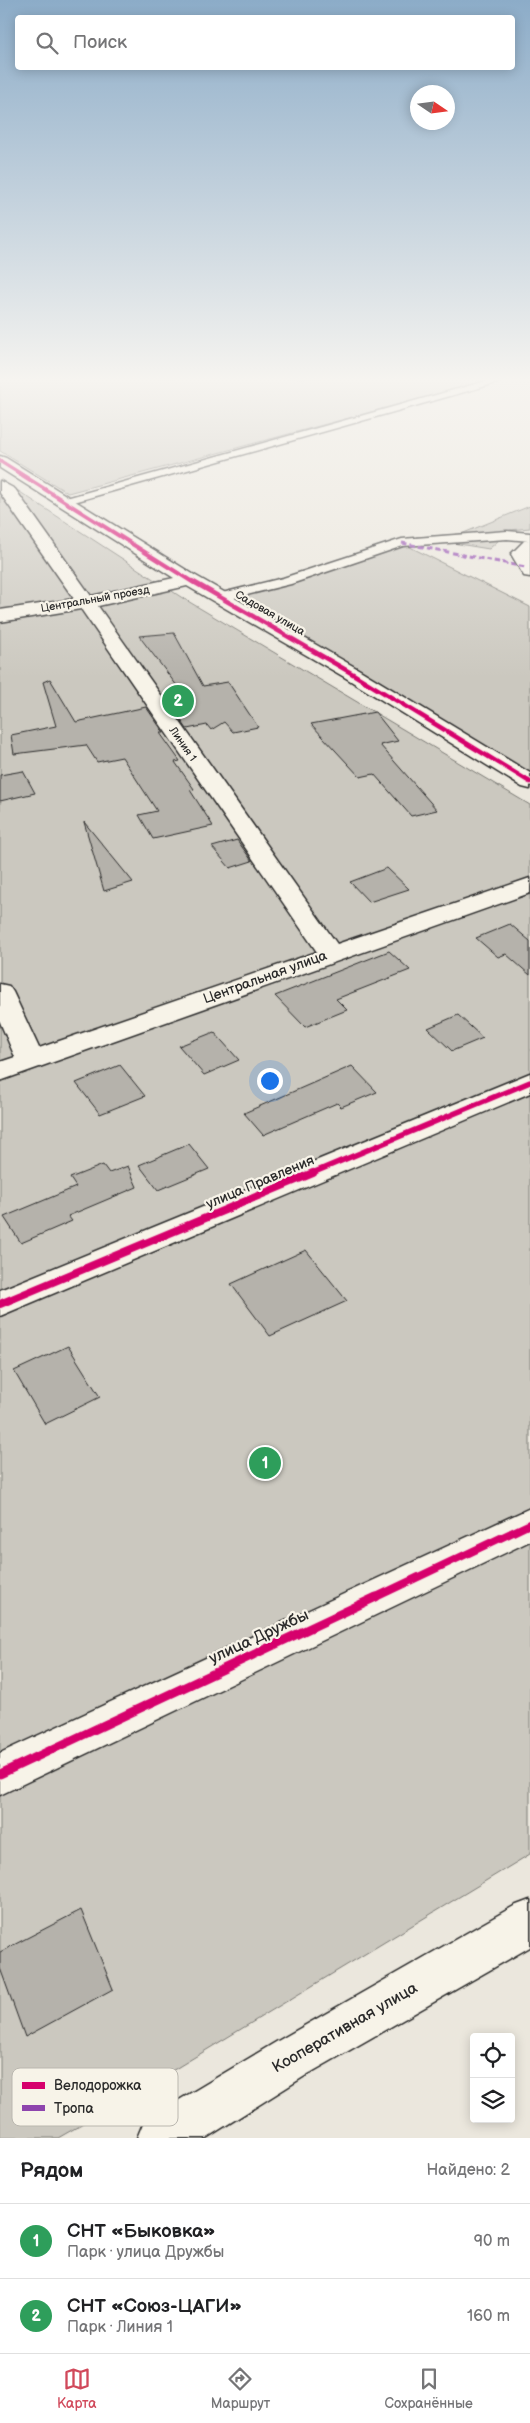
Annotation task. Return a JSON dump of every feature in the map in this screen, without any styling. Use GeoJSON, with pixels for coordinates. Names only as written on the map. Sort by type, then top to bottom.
{"type":"FeatureCollection","features":[{"type":"Feature","properties":{"kind":"street","name":"Садовая улица"},"geometry":{"type":"LineString","coordinates":[[26,478],[190,580],[222,597],[530,782]]}},
{"type":"Feature","properties":{"kind":"street","name":"Линия 1"},"geometry":{"type":"LineString","coordinates":[[0,486],[9,492],[331,954]]}},
{"type":"Feature","properties":{"kind":"street"},"geometry":{"type":"LineString","coordinates":[[528,569],[520,554],[530,545]]}},
{"type":"Feature","properties":{"kind":"street","name":"Центральный проезд"},"geometry":{"type":"LineString","coordinates":[[0,616],[84,602],[190,580]]}},
{"type":"Feature","properties":{"kind":"street","name":"Центральная улица"},"geometry":{"type":"LineString","coordinates":[[0,1072],[530,885]]}},
{"type":"Feature","properties":{"kind":"street"},"geometry":{"type":"LineString","coordinates":[[0,992],[31,1061]]}},
{"type":"Feature","properties":{"kind":"street","name":"улица Правления"},"geometry":{"type":"LineString","coordinates":[[0,1304],[530,1082]]}},
{"type":"Feature","properties":{"kind":"street","name":"улица Дружбы"},"geometry":{"type":"LineString","coordinates":[[0,1774],[530,1524]]}},
{"type":"Feature","properties":{"kind":"street","name":"Кооперативная улица"},"geometry":{"type":"LineString","coordinates":[[161,2138],[292,2058],[530,1922]]}},
{"type":"Feature","properties":{"kind":"lane"},"geometry":{"type":"LineString","coordinates":[[63,502],[150,478]]}},
{"type":"Feature","properties":{"kind":"lane"},"geometry":{"type":"LineString","coordinates":[[222,597],[288,581],[402,543],[507,535],[530,537]]}},
{"type":"Feature","properties":{"kind":"shaded area"},"geometry":{"type":"Polygon","coordinates":[[[43,478],[125,478],[68,493],[43,478]]]}},
{"type":"Feature","properties":{"kind":"shaded area"},"geometry":{"type":"Polygon","coordinates":[[[0,479],[181,597],[530,805],[530,1854],[177,2068],[12,2068],[12,2126],[79,2126],[58,2138],[0,2138],[0,479]]]}},
{"type":"Feature","properties":{"kind":"shaded area"},"geometry":{"type":"Polygon","coordinates":[[[530,506],[530,528],[510,530],[489,549],[416,537],[461,534],[530,506]]]}},
{"type":"Feature","properties":{"kind":"shaded area"},"geometry":{"type":"Polygon","coordinates":[[[402,543],[530,607],[530,782],[228,601],[402,543]]]}},
{"type":"Feature","properties":{"kind":"building"},"geometry":{"type":"Polygon","coordinates":[[[174,633],[203,686],[228,682],[258,727],[233,732],[224,722],[211,730],[207,725],[187,729],[169,703],[187,699],[139,636],[174,633]]]}},
{"type":"Feature","properties":{"kind":"building"},"geometry":{"type":"Polygon","coordinates":[[[50,679],[76,722],[146,707],[164,733],[160,733],[180,761],[175,762],[194,789],[190,790],[213,826],[153,839],[139,815],[157,811],[122,757],[97,762],[86,745],[14,754],[11,735],[56,726],[43,682],[50,679]]]}},
{"type":"Feature","properties":{"kind":"building"},"geometry":{"type":"Polygon","coordinates":[[[375,712],[398,741],[380,745],[437,810],[411,816],[374,774],[360,777],[311,724],[375,712]]]}},
{"type":"Feature","properties":{"kind":"building"},"geometry":{"type":"Polygon","coordinates":[[[23,771],[35,793],[0,801],[0,775],[23,771]]]}},
{"type":"Feature","properties":{"kind":"building"},"geometry":{"type":"Polygon","coordinates":[[[84,822],[133,882],[104,891],[84,822]]]}},
{"type":"Feature","properties":{"kind":"building"},"geometry":{"type":"Polygon","coordinates":[[[237,840],[252,861],[230,868],[212,847],[237,840]]]}},
{"type":"Feature","properties":{"kind":"building"},"geometry":{"type":"Polygon","coordinates":[[[387,868],[409,889],[369,902],[350,882],[387,868]]]}},
{"type":"Feature","properties":{"kind":"building"},"geometry":{"type":"Polygon","coordinates":[[[510,924],[530,941],[530,975],[506,954],[498,957],[476,938],[510,924]]]}},
{"type":"Feature","properties":{"kind":"building"},"geometry":{"type":"Polygon","coordinates":[[[389,951],[410,970],[336,999],[347,1010],[305,1027],[275,996],[389,951]]]}},
{"type":"Feature","properties":{"kind":"building"},"geometry":{"type":"Polygon","coordinates":[[[458,1015],[483,1038],[452,1051],[428,1028],[458,1015]]]}},
{"type":"Feature","properties":{"kind":"building"},"geometry":{"type":"Polygon","coordinates":[[[214,1032],[239,1060],[204,1075],[179,1046],[214,1032]]]}},
{"type":"Feature","properties":{"kind":"building"},"geometry":{"type":"Polygon","coordinates":[[[120,1065],[145,1096],[100,1114],[76,1083],[120,1065]]]}},
{"type":"Feature","properties":{"kind":"building"},"geometry":{"type":"Polygon","coordinates":[[[352,1066],[377,1092],[341,1107],[337,1103],[263,1135],[244,1113],[352,1066]]]}},
{"type":"Feature","properties":{"kind":"building"},"geometry":{"type":"Polygon","coordinates":[[[189,1144],[209,1169],[158,1190],[139,1165],[189,1144]]]}},
{"type":"Feature","properties":{"kind":"building"},"geometry":{"type":"Polygon","coordinates":[[[103,1165],[109,1173],[128,1166],[137,1187],[68,1216],[72,1221],[21,1243],[4,1217],[76,1187],[70,1178],[103,1165]]]}},
{"type":"Feature","properties":{"kind":"building"},"geometry":{"type":"Polygon","coordinates":[[[306,1250],[347,1301],[270,1336],[231,1284],[306,1250]]]}},
{"type":"Feature","properties":{"kind":"building"},"geometry":{"type":"Polygon","coordinates":[[[68,1346],[100,1397],[45,1424],[14,1371],[68,1346]]]}},
{"type":"Feature","properties":{"kind":"building"},"geometry":{"type":"Polygon","coordinates":[[[81,1910],[113,1989],[25,2037],[0,1968],[0,1952],[81,1910]]]}},
{"type":"Feature","properties":{"kind":"marked path"},"geometry":{"type":"LineString","coordinates":[[402,543],[525,567]]}},
{"type":"Feature","properties":{"kind":"cycle path"},"geometry":{"type":"LineString","coordinates":[[27,478],[190,580],[353,674],[530,782]]}},
{"type":"Feature","properties":{"kind":"cycle path"},"geometry":{"type":"LineString","coordinates":[[0,1304],[530,1082]]}},
{"type":"Feature","properties":{"kind":"cycle path"},"geometry":{"type":"LineString","coordinates":[[0,1774],[530,1524]]}},
{"type":"Feature","properties":{"kind":"place","name":"СНТ «Союз-ЦАГИ»"},"geometry":{"type":"Point","coordinates":[178,701]}},
{"type":"Feature","properties":{"kind":"place","name":"СНТ «Быковка»"},"geometry":{"type":"Point","coordinates":[265,1463]}}]}
